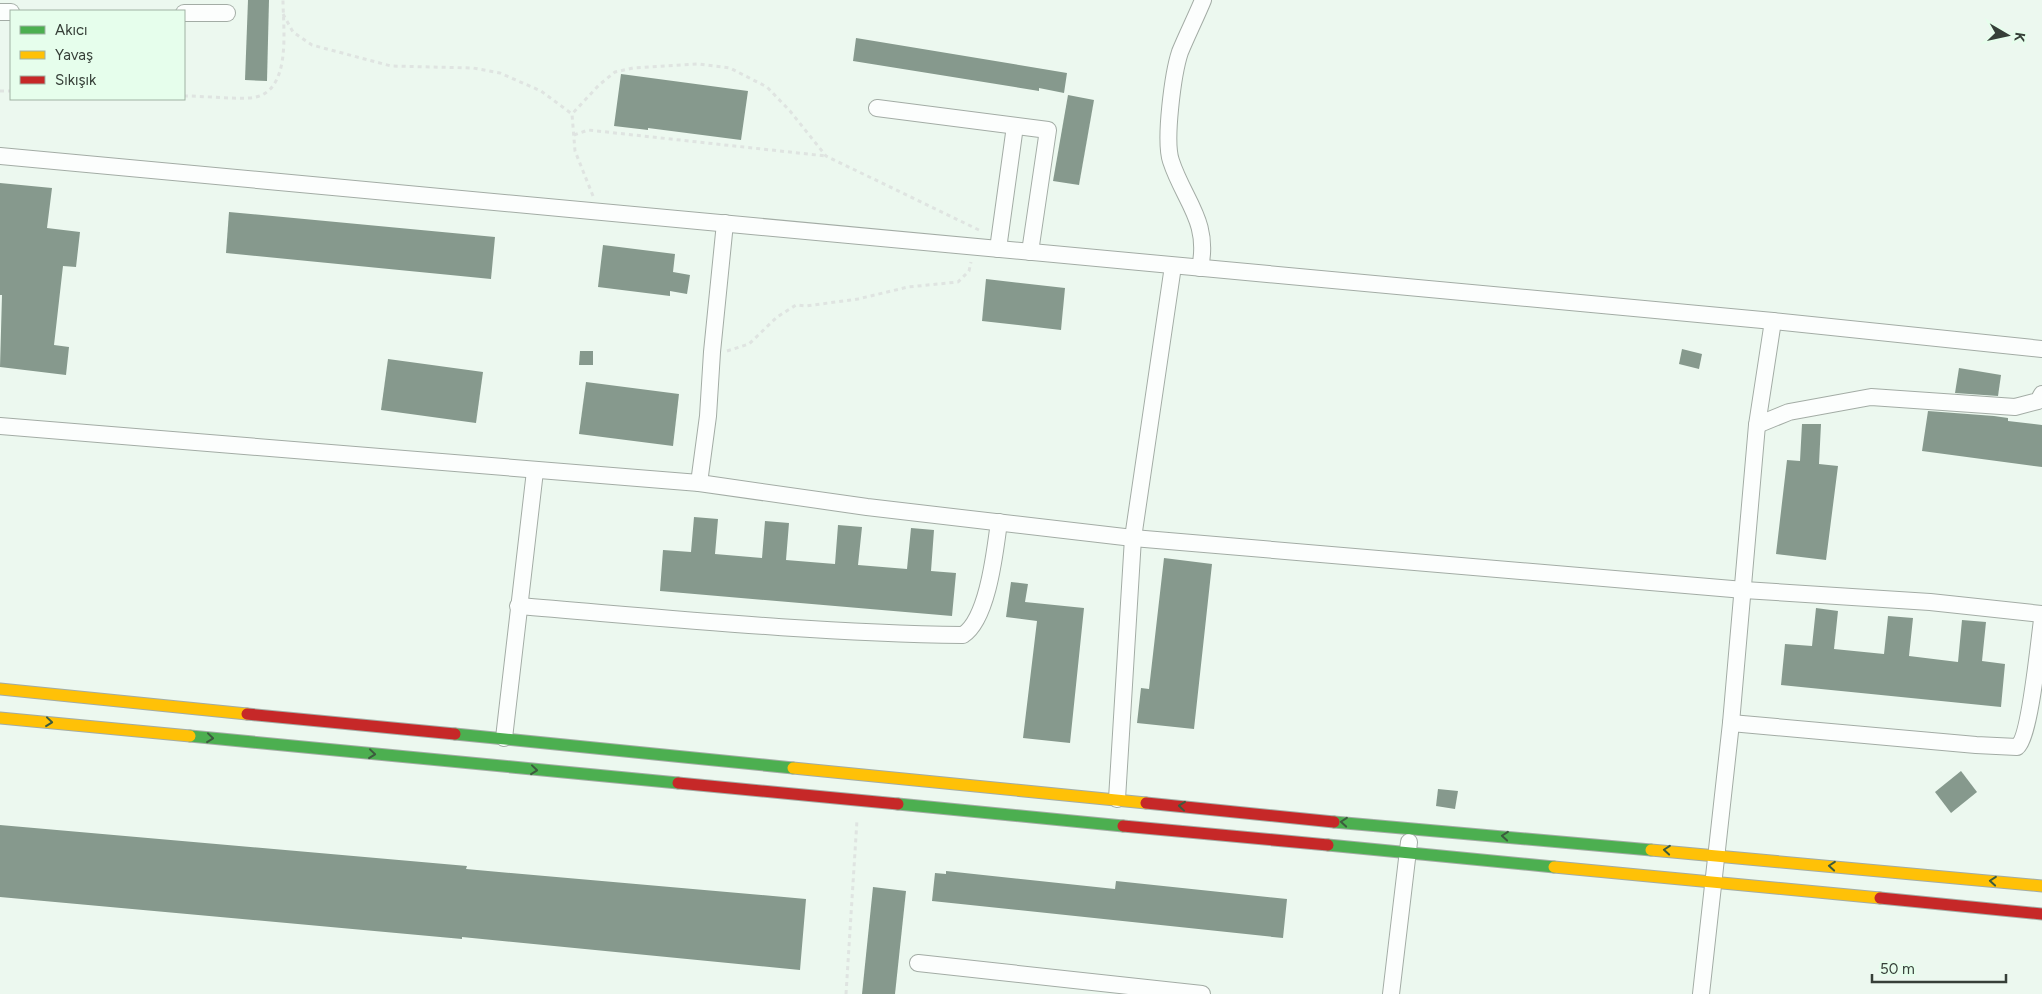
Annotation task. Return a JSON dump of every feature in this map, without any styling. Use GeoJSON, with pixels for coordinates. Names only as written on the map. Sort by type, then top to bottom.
{"type":"FeatureCollection","features":[{"type":"Feature","properties":{"kind":"street"},"geometry":{"type":"LineString","coordinates":[[1200,268],[1204,248],[1194,208],[1170,160],[1167,129],[1180,54],[1203,0]]}},
{"type":"Feature","properties":{"kind":"street"},"geometry":{"type":"LineString","coordinates":[[185,13],[227,13]]}},
{"type":"Feature","properties":{"kind":"street"},"geometry":{"type":"LineString","coordinates":[[877,108],[1048,130],[1030,252]]}},
{"type":"Feature","properties":{"kind":"street"},"geometry":{"type":"LineString","coordinates":[[999,244],[1015,126]]}},
{"type":"Feature","properties":{"kind":"street"},"geometry":{"type":"LineString","coordinates":[[0,156],[975,247],[999,244],[1030,252],[1773,321],[2042,349]]}},
{"type":"Feature","properties":{"kind":"street"},"geometry":{"type":"LineString","coordinates":[[699,483],[708,416],[712,352],[725,223]]}},
{"type":"Feature","properties":{"kind":"street"},"geometry":{"type":"LineString","coordinates":[[1117,799],[1133,538],[1173,266]]}},
{"type":"Feature","properties":{"kind":"street"},"geometry":{"type":"LineString","coordinates":[[1702,994],[1744,590],[1757,425],[1773,321]]}},
{"type":"Feature","properties":{"kind":"street"},"geometry":{"type":"LineString","coordinates":[[1757,425],[1789,412],[1871,397],[2014,407],[2038,401],[2042,394]]}},
{"type":"Feature","properties":{"kind":"street"},"geometry":{"type":"LineString","coordinates":[[0,426],[699,483],[867,507],[1133,538],[1744,590],[1930,602],[2042,614]]}},
{"type":"Feature","properties":{"kind":"street"},"geometry":{"type":"LineString","coordinates":[[504,738],[535,471]]}},
{"type":"Feature","properties":{"kind":"street"},"geometry":{"type":"LineString","coordinates":[[518,606],[730,624],[902,634],[963,635],[971,630],[979,611],[991,573],[999,522]]}},
{"type":"Feature","properties":{"kind":"street"},"geometry":{"type":"LineString","coordinates":[[1731,723],[2017,747],[2022,744],[2027,723],[2042,620]]}},
{"type":"Feature","properties":{"kind":"street"},"geometry":{"type":"LineString","coordinates":[[0,689],[1410,828],[2042,886]]}},
{"type":"Feature","properties":{"kind":"street"},"geometry":{"type":"LineString","coordinates":[[0,718],[1409,855],[2042,914]]}},
{"type":"Feature","properties":{"kind":"street"},"geometry":{"type":"LineString","coordinates":[[1394,994],[1409,855],[1410,828]]}},
{"type":"Feature","properties":{"kind":"street"},"geometry":{"type":"LineString","coordinates":[[918,963],[1202,994]]}},
{"type":"Feature","properties":{"kind":"path"},"geometry":{"type":"LineString","coordinates":[[185,96],[251,98],[269,90],[282,68],[283,0]]}},
{"type":"Feature","properties":{"kind":"path"},"geometry":{"type":"LineString","coordinates":[[283,14],[293,32],[312,45],[391,66],[474,68],[500,73],[541,91],[572,114],[577,162],[601,212]]}},
{"type":"Feature","properties":{"kind":"path"},"geometry":{"type":"LineString","coordinates":[[572,114],[599,85],[615,72],[633,68],[698,64],[730,68],[767,87],[790,111],[826,156]]}},
{"type":"Feature","properties":{"kind":"path"},"geometry":{"type":"LineString","coordinates":[[574,135],[588,130],[826,156],[999,244]]}},
{"type":"Feature","properties":{"kind":"path"},"geometry":{"type":"LineString","coordinates":[[712,352],[723,352],[749,344],[777,317],[796,305],[806,306],[858,300],[908,287],[958,282],[968,272],[975,247]]}},
{"type":"Feature","properties":{"kind":"path"},"geometry":{"type":"LineString","coordinates":[[846,994],[858,801]]}},
{"type":"Feature","properties":{"kind":"building"},"geometry":{"type":"Polygon","coordinates":[[[248,0],[269,0],[267,81],[245,80],[248,0]]]}},
{"type":"Feature","properties":{"kind":"building"},"geometry":{"type":"Polygon","coordinates":[[[856,38],[1067,73],[1064,93],[1039,88],[1039,91],[853,61],[856,38]]]}},
{"type":"Feature","properties":{"kind":"building"},"geometry":{"type":"Polygon","coordinates":[[[621,74],[748,91],[741,140],[648,128],[648,130],[614,126],[621,74]]]}},
{"type":"Feature","properties":{"kind":"building"},"geometry":{"type":"Polygon","coordinates":[[[1068,95],[1094,100],[1079,185],[1053,181],[1068,95]]]}},
{"type":"Feature","properties":{"kind":"building"},"geometry":{"type":"Polygon","coordinates":[[[0,183],[52,188],[47,228],[80,232],[76,267],[63,266],[54,345],[69,347],[66,375],[0,367],[2,295],[0,295],[0,183]]]}},
{"type":"Feature","properties":{"kind":"building"},"geometry":{"type":"Polygon","coordinates":[[[229,212],[495,237],[491,279],[226,253],[229,212]]]}},
{"type":"Feature","properties":{"kind":"building"},"geometry":{"type":"Polygon","coordinates":[[[603,245],[675,254],[673,272],[690,275],[687,294],[670,291],[670,296],[598,287],[603,245]]]}},
{"type":"Feature","properties":{"kind":"building"},"geometry":{"type":"Polygon","coordinates":[[[986,279],[1065,288],[1061,330],[982,321],[986,279]]]}},
{"type":"Feature","properties":{"kind":"building"},"geometry":{"type":"Polygon","coordinates":[[[1682,349],[1702,354],[1699,369],[1679,364],[1682,349]]]}},
{"type":"Feature","properties":{"kind":"building"},"geometry":{"type":"Polygon","coordinates":[[[580,351],[593,351],[593,365],[579,365],[580,351]]]}},
{"type":"Feature","properties":{"kind":"building"},"geometry":{"type":"Polygon","coordinates":[[[388,359],[483,372],[476,423],[381,410],[388,359]]]}},
{"type":"Feature","properties":{"kind":"building"},"geometry":{"type":"Polygon","coordinates":[[[1959,368],[2001,375],[1998,396],[1955,393],[1959,368]]]}},
{"type":"Feature","properties":{"kind":"building"},"geometry":{"type":"Polygon","coordinates":[[[586,382],[679,394],[673,446],[579,434],[586,382]]]}},
{"type":"Feature","properties":{"kind":"building"},"geometry":{"type":"Polygon","coordinates":[[[1928,411],[1994,416],[2008,418],[2008,421],[2042,425],[2042,467],[1922,451],[1928,411]]]}},
{"type":"Feature","properties":{"kind":"building"},"geometry":{"type":"Polygon","coordinates":[[[1802,424],[1821,424],[1819,464],[1838,466],[1826,560],[1776,554],[1787,460],[1800,461],[1802,424]]]}},
{"type":"Feature","properties":{"kind":"building"},"geometry":{"type":"Polygon","coordinates":[[[694,517],[718,519],[715,554],[762,558],[765,521],[789,523],[786,560],[835,564],[838,525],[862,527],[858,565],[907,569],[911,528],[934,530],[931,571],[956,573],[952,616],[660,591],[663,550],[691,552],[694,517]]]}},
{"type":"Feature","properties":{"kind":"building"},"geometry":{"type":"Polygon","coordinates":[[[1164,558],[1212,564],[1194,729],[1137,723],[1141,688],[1149,689],[1164,558]]]}},
{"type":"Feature","properties":{"kind":"building"},"geometry":{"type":"Polygon","coordinates":[[[1011,582],[1028,584],[1025,602],[1084,608],[1070,743],[1023,738],[1037,621],[1006,617],[1011,582]]]}},
{"type":"Feature","properties":{"kind":"building"},"geometry":{"type":"Polygon","coordinates":[[[1816,608],[1838,611],[1834,649],[1884,654],[1888,616],[1913,618],[1909,656],[1958,662],[1962,620],[1986,622],[1982,661],[2005,664],[2001,707],[1781,685],[1785,644],[1812,646],[1816,608]]]}},
{"type":"Feature","properties":{"kind":"building"},"geometry":{"type":"Polygon","coordinates":[[[1961,771],[1977,792],[1951,813],[1935,792],[1961,771]]]}},
{"type":"Feature","properties":{"kind":"building"},"geometry":{"type":"Polygon","coordinates":[[[1438,789],[1458,791],[1455,809],[1436,806],[1438,789]]]}},
{"type":"Feature","properties":{"kind":"building"},"geometry":{"type":"Polygon","coordinates":[[[0,825],[467,866],[466,869],[806,899],[800,970],[462,937],[462,939],[0,897],[0,825]]]}},
{"type":"Feature","properties":{"kind":"building"},"geometry":{"type":"Polygon","coordinates":[[[946,871],[1115,889],[1116,881],[1287,899],[1283,938],[932,901],[935,873],[946,874],[946,871]]]}},
{"type":"Feature","properties":{"kind":"building"},"geometry":{"type":"Polygon","coordinates":[[[873,887],[906,891],[895,994],[862,994],[873,887]]]}},
{"type":"Feature","properties":{"kind":"traffic: fast"},"geometry":{"type":"LineString","coordinates":[[455,734],[793,768]]}},
{"type":"Feature","properties":{"kind":"traffic: fast"},"geometry":{"type":"LineString","coordinates":[[190,736],[678,783]]}},
{"type":"Feature","properties":{"kind":"traffic: fast"},"geometry":{"type":"LineString","coordinates":[[898,804],[1123,826]]}},
{"type":"Feature","properties":{"kind":"traffic: fast"},"geometry":{"type":"LineString","coordinates":[[1334,822],[1651,850]]}},
{"type":"Feature","properties":{"kind":"traffic: fast"},"geometry":{"type":"LineString","coordinates":[[1328,845],[1554,867]]}},
{"type":"Feature","properties":{"kind":"traffic: slow"},"geometry":{"type":"LineString","coordinates":[[0,689],[247,714]]}},
{"type":"Feature","properties":{"kind":"traffic: slow"},"geometry":{"type":"LineString","coordinates":[[0,718],[190,736]]}},
{"type":"Feature","properties":{"kind":"traffic: slow"},"geometry":{"type":"LineString","coordinates":[[793,768],[1146,803]]}},
{"type":"Feature","properties":{"kind":"traffic: slow"},"geometry":{"type":"LineString","coordinates":[[1651,850],[2042,886]]}},
{"type":"Feature","properties":{"kind":"traffic: slow"},"geometry":{"type":"LineString","coordinates":[[1554,867],[1880,898]]}},
{"type":"Feature","properties":{"kind":"traffic: jam"},"geometry":{"type":"LineString","coordinates":[[247,714],[455,734]]}},
{"type":"Feature","properties":{"kind":"traffic: jam"},"geometry":{"type":"LineString","coordinates":[[678,783],[898,804]]}},
{"type":"Feature","properties":{"kind":"traffic: jam"},"geometry":{"type":"LineString","coordinates":[[1146,803],[1334,822]]}},
{"type":"Feature","properties":{"kind":"traffic: jam"},"geometry":{"type":"LineString","coordinates":[[1123,826],[1328,845]]}},
{"type":"Feature","properties":{"kind":"traffic: jam"},"geometry":{"type":"LineString","coordinates":[[1880,898],[2042,914]]}}]}
